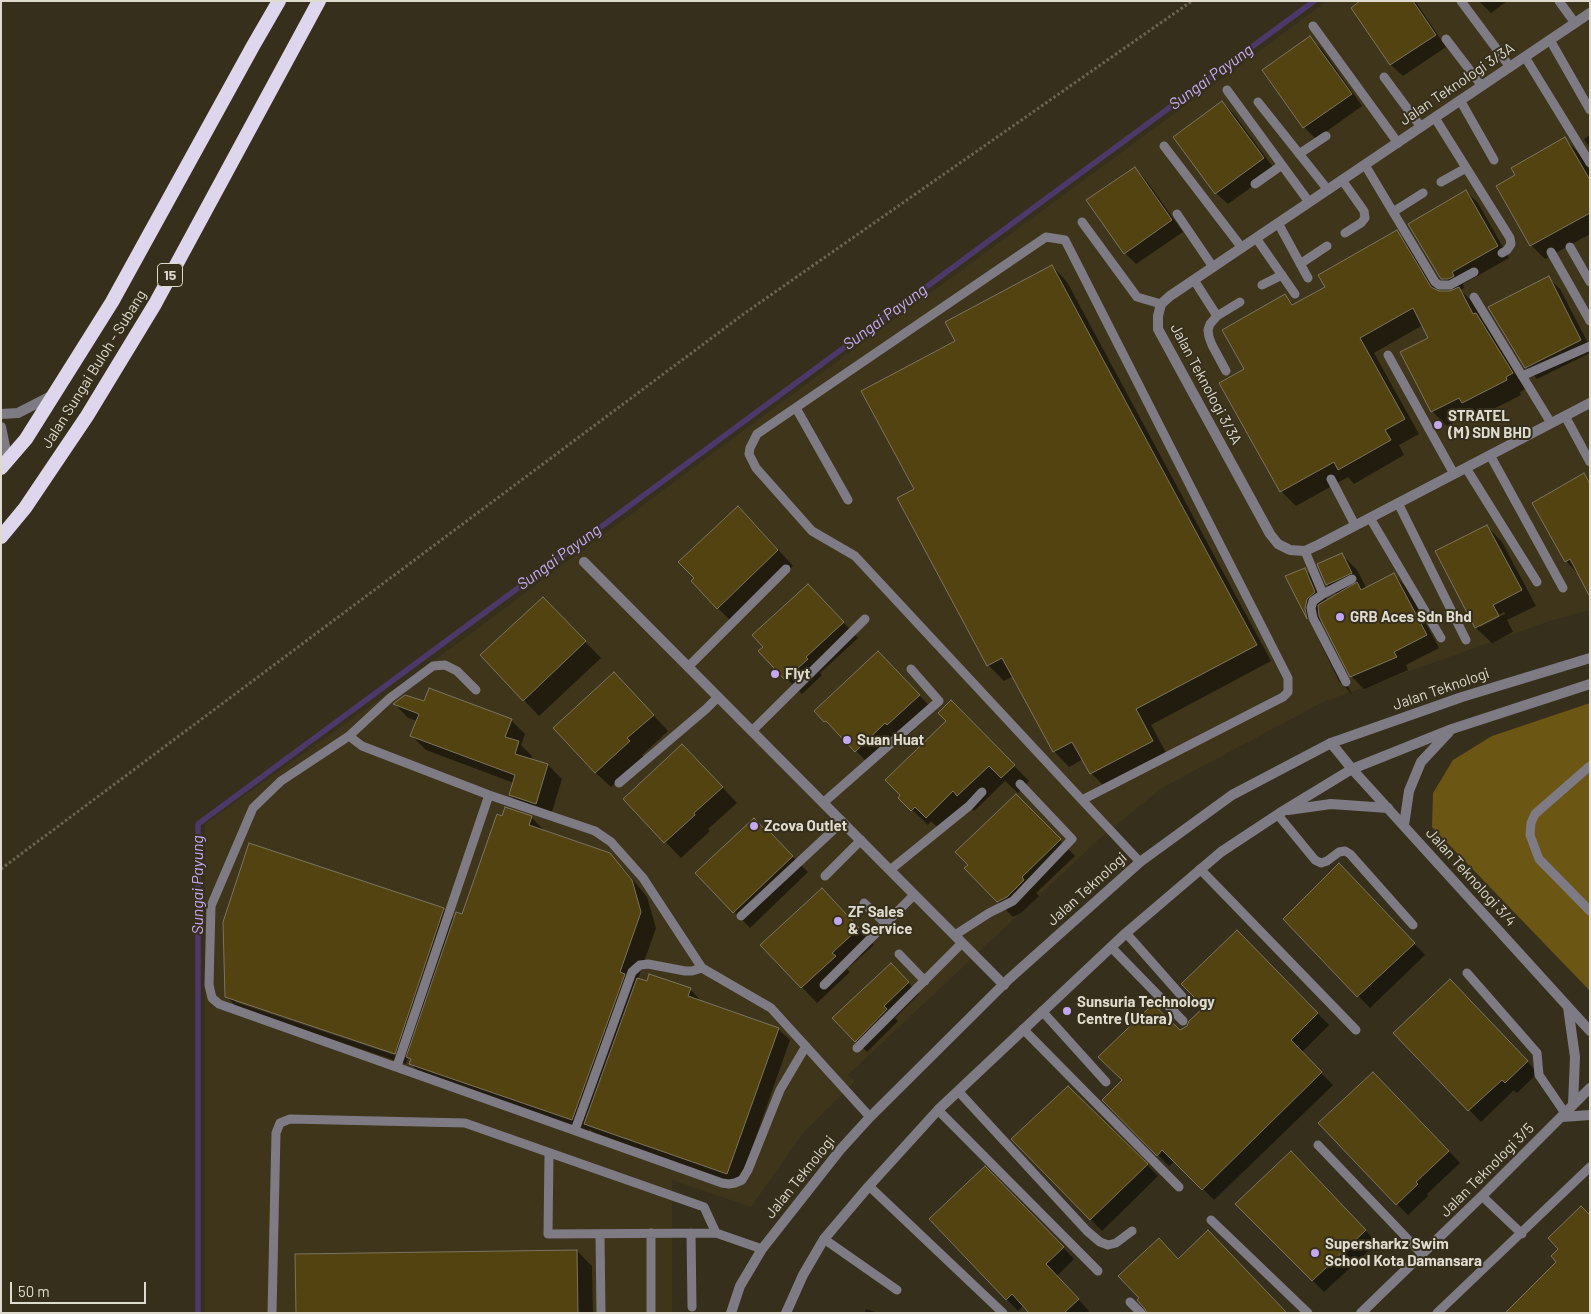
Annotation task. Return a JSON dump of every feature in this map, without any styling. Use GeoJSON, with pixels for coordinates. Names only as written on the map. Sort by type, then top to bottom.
{"type":"FeatureCollection","features":[{"type":"Feature","properties":{"kind":"highway","name":"Jalan Sungai Buloh - Subang"},"geometry":{"type":"LineString","coordinates":[[1,468],[26,439],[112,302],[279,1]]}},
{"type":"Feature","properties":{"kind":"highway","name":"Jalan Sungai Buloh - Subang"},"geometry":{"type":"LineString","coordinates":[[1,537],[24,508],[87,416],[154,304],[319,1]]}},
{"type":"Feature","properties":{"kind":"street","name":"Jalan Teknologi 3/3A"},"geometry":{"type":"LineString","coordinates":[[1305,551],[1290,550],[1278,544],[1270,534],[1158,329],[1158,316],[1161,304],[1170,296],[1590,13]]}},
{"type":"Feature","properties":{"kind":"street"},"geometry":{"type":"LineString","coordinates":[[1,414],[18,413],[54,395]]}},
{"type":"Feature","properties":{"kind":"street"},"geometry":{"type":"LineString","coordinates":[[1305,551],[1590,403]]}},
{"type":"Feature","properties":{"kind":"street"},"geometry":{"type":"LineString","coordinates":[[1,426],[6,451],[1,461]]}},
{"type":"Feature","properties":{"kind":"street"},"geometry":{"type":"LineString","coordinates":[[584,562],[1004,985]]}},
{"type":"Feature","properties":{"kind":"street","name":"Jalan Teknologi"},"geometry":{"type":"LineString","coordinates":[[731,1313],[740,1286],[762,1249],[840,1150],[1004,985],[1140,862],[1232,795],[1331,743],[1462,697],[1590,658]]}},
{"type":"Feature","properties":{"kind":"street"},"geometry":{"type":"LineString","coordinates":[[786,1313],[803,1275],[824,1239],[938,1110],[1126,933],[1221,852],[1352,769],[1452,729],[1590,684]]}},
{"type":"Feature","properties":{"kind":"street"},"geometry":{"type":"LineString","coordinates":[[1404,825],[1409,791],[1421,762],[1452,729]]}},
{"type":"Feature","properties":{"kind":"street","name":"Jalan Teknologi 3/4"},"geometry":{"type":"LineString","coordinates":[[1331,743],[1352,769],[1590,1031]]}},
{"type":"Feature","properties":{"kind":"street"},"geometry":{"type":"LineString","coordinates":[[1280,813],[1331,804],[1388,808]]}},
{"type":"Feature","properties":{"kind":"street"},"geometry":{"type":"LineString","coordinates":[[1568,1008],[1575,1058],[1573,1105]]}},
{"type":"Feature","properties":{"kind":"street","name":"Jalan Teknologi 3/5"},"geometry":{"type":"LineString","coordinates":[[1361,1313],[1590,1088]]}},
{"type":"Feature","properties":{"kind":"street"},"geometry":{"type":"LineString","coordinates":[[1564,1115],[1590,1115]]}},
{"type":"Feature","properties":{"kind":"lane"},"geometry":{"type":"LineString","coordinates":[[1461,1],[1510,67]]}},
{"type":"Feature","properties":{"kind":"lane"},"geometry":{"type":"LineString","coordinates":[[1559,1],[1575,24]]}},
{"type":"Feature","properties":{"kind":"lane"},"geometry":{"type":"LineString","coordinates":[[1313,26],[1398,143]]}},
{"type":"Feature","properties":{"kind":"lane"},"geometry":{"type":"LineString","coordinates":[[1446,39],[1482,86]]}},
{"type":"Feature","properties":{"kind":"lane"},"geometry":{"type":"LineString","coordinates":[[1550,40],[1590,110]]}},
{"type":"Feature","properties":{"kind":"lane"},"geometry":{"type":"LineString","coordinates":[[1525,57],[1590,163]]}},
{"type":"Feature","properties":{"kind":"lane"},"geometry":{"type":"LineString","coordinates":[[1384,77],[1421,127]]}},
{"type":"Feature","properties":{"kind":"lane"},"geometry":{"type":"LineString","coordinates":[[1227,90],[1309,202]]}},
{"type":"Feature","properties":{"kind":"lane"},"geometry":{"type":"LineString","coordinates":[[1460,100],[1494,160]]}},
{"type":"Feature","properties":{"kind":"lane"},"geometry":{"type":"LineString","coordinates":[[1258,102],[1328,190]]}},
{"type":"Feature","properties":{"kind":"lane"},"geometry":{"type":"LineString","coordinates":[[1435,118],[1510,238],[1511,244],[1507,250],[1502,252]]}},
{"type":"Feature","properties":{"kind":"lane"},"geometry":{"type":"LineString","coordinates":[[1299,154],[1326,136]]}},
{"type":"Feature","properties":{"kind":"lane"},"geometry":{"type":"LineString","coordinates":[[1164,146],[1242,248]]}},
{"type":"Feature","properties":{"kind":"lane"},"geometry":{"type":"LineString","coordinates":[[1254,184],[1282,165]]}},
{"type":"Feature","properties":{"kind":"lane"},"geometry":{"type":"LineString","coordinates":[[1365,165],[1435,282],[1439,285],[1450,285],[1474,272]]}},
{"type":"Feature","properties":{"kind":"lane"},"geometry":{"type":"LineString","coordinates":[[1441,182],[1466,168]]}},
{"type":"Feature","properties":{"kind":"lane"},"geometry":{"type":"LineString","coordinates":[[1342,180],[1364,211],[1365,218],[1361,223],[1345,233]]}},
{"type":"Feature","properties":{"kind":"lane"},"geometry":{"type":"LineString","coordinates":[[1393,212],[1423,193]]}},
{"type":"Feature","properties":{"kind":"lane"},"geometry":{"type":"LineString","coordinates":[[1177,214],[1213,267]]}},
{"type":"Feature","properties":{"kind":"lane"},"geometry":{"type":"LineString","coordinates":[[1082,222],[1137,297],[1161,304]]}},
{"type":"Feature","properties":{"kind":"lane"},"geometry":{"type":"LineString","coordinates":[[1278,223],[1308,278]]}},
{"type":"Feature","properties":{"kind":"lane"},"geometry":{"type":"LineString","coordinates":[[1082,800],[1283,697],[1288,692],[1288,678],[1066,240],[1046,237],[757,434],[749,454],[756,468],[812,531],[855,556],[1082,800],[1140,862]]}},
{"type":"Feature","properties":{"kind":"lane"},"geometry":{"type":"LineString","coordinates":[[1256,238],[1294,294]]}},
{"type":"Feature","properties":{"kind":"lane"},"geometry":{"type":"LineString","coordinates":[[1300,264],[1327,246]]}},
{"type":"Feature","properties":{"kind":"lane"},"geometry":{"type":"LineString","coordinates":[[1570,247],[1590,282]]}},
{"type":"Feature","properties":{"kind":"lane"},"geometry":{"type":"LineString","coordinates":[[1551,252],[1590,321]]}},
{"type":"Feature","properties":{"kind":"lane"},"geometry":{"type":"LineString","coordinates":[[1262,285],[1282,275]]}},
{"type":"Feature","properties":{"kind":"lane"},"geometry":{"type":"LineString","coordinates":[[1194,280],[1217,316]]}},
{"type":"Feature","properties":{"kind":"lane"},"geometry":{"type":"LineString","coordinates":[[1474,297],[1551,423]]}},
{"type":"Feature","properties":{"kind":"lane"},"geometry":{"type":"LineString","coordinates":[[1226,371],[1209,337],[1210,324],[1217,316],[1240,302]]}},
{"type":"Feature","properties":{"kind":"lane"},"geometry":{"type":"LineString","coordinates":[[1522,376],[1590,346]]}},
{"type":"Feature","properties":{"kind":"lane"},"geometry":{"type":"LineString","coordinates":[[1388,355],[1454,474]]}},
{"type":"Feature","properties":{"kind":"lane"},"geometry":{"type":"LineString","coordinates":[[796,408],[848,500]]}},
{"type":"Feature","properties":{"kind":"lane"},"geometry":{"type":"LineString","coordinates":[[1565,416],[1590,462]]}},
{"type":"Feature","properties":{"kind":"lane"},"geometry":{"type":"LineString","coordinates":[[1490,455],[1563,588]]}},
{"type":"Feature","properties":{"kind":"lane"},"geometry":{"type":"LineString","coordinates":[[1466,468],[1537,582]]}},
{"type":"Feature","properties":{"kind":"lane"},"geometry":{"type":"LineString","coordinates":[[1331,479],[1356,525]]}},
{"type":"Feature","properties":{"kind":"lane"},"geometry":{"type":"LineString","coordinates":[[1398,503],[1466,640]]}},
{"type":"Feature","properties":{"kind":"lane"},"geometry":{"type":"LineString","coordinates":[[1370,518],[1441,638]]}},
{"type":"Feature","properties":{"kind":"lane"},"geometry":{"type":"LineString","coordinates":[[1305,551],[1323,594]]}},
{"type":"Feature","properties":{"kind":"lane"},"geometry":{"type":"LineString","coordinates":[[688,667],[786,569]]}},
{"type":"Feature","properties":{"kind":"lane"},"geometry":{"type":"LineString","coordinates":[[1346,682],[1313,618],[1311,608],[1313,601],[1352,579]]}},
{"type":"Feature","properties":{"kind":"lane"},"geometry":{"type":"LineString","coordinates":[[752,731],[865,619]]}},
{"type":"Feature","properties":{"kind":"lane"},"geometry":{"type":"LineString","coordinates":[[476,690],[457,671],[445,665],[433,666],[390,698],[349,736],[281,781],[253,808],[211,906],[209,984],[212,998],[219,1004],[722,1183],[735,1183],[742,1180],[748,1170],[780,1090],[806,1046]]}},
{"type":"Feature","properties":{"kind":"lane"},"geometry":{"type":"LineString","coordinates":[[823,803],[939,701],[911,669]]}},
{"type":"Feature","properties":{"kind":"lane"},"geometry":{"type":"LineString","coordinates":[[619,783],[718,697]]}},
{"type":"Feature","properties":{"kind":"lane"},"geometry":{"type":"LineString","coordinates":[[349,736],[362,746],[489,795],[594,831],[611,842],[643,878],[702,968],[771,1008],[870,1118]]}},
{"type":"Feature","properties":{"kind":"lane"},"geometry":{"type":"LineString","coordinates":[[1590,766],[1535,814],[1531,823],[1530,835],[1539,859],[1590,911]]}},
{"type":"Feature","properties":{"kind":"lane"},"geometry":{"type":"LineString","coordinates":[[857,1048],[924,981],[959,939],[989,913],[1013,901],[1072,839],[1020,784]]}},
{"type":"Feature","properties":{"kind":"lane"},"geometry":{"type":"LineString","coordinates":[[890,870],[969,806],[982,792]]}},
{"type":"Feature","properties":{"kind":"lane"},"geometry":{"type":"LineString","coordinates":[[397,1066],[489,795]]}},
{"type":"Feature","properties":{"kind":"lane"},"geometry":{"type":"LineString","coordinates":[[1280,813],[1316,860],[1321,863],[1339,852],[1344,851],[1350,854],[1413,925]]}},
{"type":"Feature","properties":{"kind":"lane"},"geometry":{"type":"LineString","coordinates":[[742,916],[842,822]]}},
{"type":"Feature","properties":{"kind":"lane"},"geometry":{"type":"LineString","coordinates":[[825,876],[861,840]]}},
{"type":"Feature","properties":{"kind":"lane"},"geometry":{"type":"LineString","coordinates":[[1200,869],[1356,1030]]}},
{"type":"Feature","properties":{"kind":"lane"},"geometry":{"type":"LineString","coordinates":[[824,986],[914,895]]}},
{"type":"Feature","properties":{"kind":"lane"},"geometry":{"type":"LineString","coordinates":[[864,903],[886,923]]}},
{"type":"Feature","properties":{"kind":"lane"},"geometry":{"type":"LineString","coordinates":[[1126,933],[1186,1001]]}},
{"type":"Feature","properties":{"kind":"lane"},"geometry":{"type":"LineString","coordinates":[[1111,947],[1183,1021]]}},
{"type":"Feature","properties":{"kind":"lane"},"geometry":{"type":"LineString","coordinates":[[899,954],[924,981]]}},
{"type":"Feature","properties":{"kind":"lane"},"geometry":{"type":"LineString","coordinates":[[575,1130],[632,972],[640,965],[648,964],[685,971],[702,968]]}},
{"type":"Feature","properties":{"kind":"lane"},"geometry":{"type":"LineString","coordinates":[[1467,973],[1537,1053],[1539,1075],[1564,1115]]}},
{"type":"Feature","properties":{"kind":"lane"},"geometry":{"type":"LineString","coordinates":[[1042,1011],[1106,1082]]}},
{"type":"Feature","properties":{"kind":"lane"},"geometry":{"type":"LineString","coordinates":[[1023,1030],[1179,1186]]}},
{"type":"Feature","properties":{"kind":"lane"},"geometry":{"type":"LineString","coordinates":[[958,1091],[1087,1231],[1100,1242],[1108,1245],[1116,1243],[1132,1231]]}},
{"type":"Feature","properties":{"kind":"lane"},"geometry":{"type":"LineString","coordinates":[[938,1110],[1098,1271]]}},
{"type":"Feature","properties":{"kind":"lane"},"geometry":{"type":"LineString","coordinates":[[272,1313],[276,1133],[280,1123],[290,1119],[465,1123],[704,1207],[716,1233]]}},
{"type":"Feature","properties":{"kind":"lane"},"geometry":{"type":"LineString","coordinates":[[1318,1145],[1422,1254]]}},
{"type":"Feature","properties":{"kind":"lane"},"geometry":{"type":"LineString","coordinates":[[549,1153],[548,1234],[716,1233],[762,1249]]}},
{"type":"Feature","properties":{"kind":"lane"},"geometry":{"type":"LineString","coordinates":[[1437,1313],[1522,1234],[1590,1167]]}},
{"type":"Feature","properties":{"kind":"lane"},"geometry":{"type":"LineString","coordinates":[[869,1186],[1003,1313]]}},
{"type":"Feature","properties":{"kind":"lane"},"geometry":{"type":"LineString","coordinates":[[1482,1196],[1522,1234]]}},
{"type":"Feature","properties":{"kind":"lane"},"geometry":{"type":"LineString","coordinates":[[1211,1220],[1308,1313]]}},
{"type":"Feature","properties":{"kind":"lane"},"geometry":{"type":"LineString","coordinates":[[651,1233],[651,1313]]}},
{"type":"Feature","properties":{"kind":"lane"},"geometry":{"type":"LineString","coordinates":[[692,1233],[692,1307]]}},
{"type":"Feature","properties":{"kind":"lane"},"geometry":{"type":"LineString","coordinates":[[600,1234],[600,1313]]}},
{"type":"Feature","properties":{"kind":"lane"},"geometry":{"type":"LineString","coordinates":[[824,1239],[897,1290]]}},
{"type":"Feature","properties":{"kind":"lane"},"geometry":{"type":"LineString","coordinates":[[1130,1302],[1141,1313]]}},
{"type":"Feature","properties":{"kind":"path"},"geometry":{"type":"LineString","coordinates":[[1,869],[745,313],[1192,1]]}},
{"type":"Feature","properties":{"kind":"shaded area"},"geometry":{"type":"Polygon","coordinates":[[[1327,1],[1587,1],[1590,3],[1590,610],[1553,620],[1323,702],[1162,788],[1097,841],[848,1075],[855,1082],[804,1132],[751,1207],[672,1180],[672,1313],[205,1313],[205,824],[454,646],[1327,1]]]}},
{"type":"Feature","properties":{"kind":"shaded area"},"geometry":{"type":"Polygon","coordinates":[[[1590,703],[1590,991],[1432,827],[1433,793],[1453,760],[1492,736],[1590,703]]]}},
{"type":"Feature","properties":{"kind":"building"},"geometry":{"type":"Polygon","coordinates":[[[1360,1],[1413,1],[1436,35],[1390,65],[1351,8],[1360,1]]]}},
{"type":"Feature","properties":{"kind":"building"},"geometry":{"type":"Polygon","coordinates":[[[1310,36],[1352,94],[1303,128],[1262,70],[1310,36]]]}},
{"type":"Feature","properties":{"kind":"building"},"geometry":{"type":"Polygon","coordinates":[[[1222,101],[1264,158],[1215,194],[1173,137],[1222,101]]]}},
{"type":"Feature","properties":{"kind":"building"},"geometry":{"type":"Polygon","coordinates":[[[1565,137],[1590,180],[1590,213],[1530,246],[1496,186],[1515,175],[1511,168],[1565,137]]]}},
{"type":"Feature","properties":{"kind":"building"},"geometry":{"type":"Polygon","coordinates":[[[1135,167],[1172,220],[1124,254],[1086,200],[1135,167]]]}},
{"type":"Feature","properties":{"kind":"building"},"geometry":{"type":"Polygon","coordinates":[[[1466,190],[1498,246],[1452,272],[1454,276],[1448,279],[1441,279],[1408,224],[1466,190]]]}},
{"type":"Feature","properties":{"kind":"building"},"geometry":{"type":"Polygon","coordinates":[[[1397,230],[1431,287],[1439,291],[1450,291],[1459,287],[1473,314],[1476,313],[1513,373],[1506,377],[1507,380],[1462,403],[1459,398],[1431,412],[1400,352],[1428,338],[1413,308],[1360,338],[1405,419],[1385,430],[1391,440],[1338,470],[1334,462],[1280,492],[1219,383],[1244,369],[1222,330],[1285,294],[1292,305],[1325,287],[1318,275],[1397,230]]]}},
{"type":"Feature","properties":{"kind":"building"},"geometry":{"type":"Polygon","coordinates":[[[1052,265],[1257,645],[1136,709],[1153,741],[1090,774],[1072,742],[1053,752],[1002,658],[987,666],[897,498],[914,489],[861,391],[955,341],[945,322],[1052,265]]]}},
{"type":"Feature","properties":{"kind":"building"},"geometry":{"type":"Polygon","coordinates":[[[1549,276],[1581,340],[1525,368],[1488,307],[1549,276]]]}},
{"type":"Feature","properties":{"kind":"building"},"geometry":{"type":"Polygon","coordinates":[[[1584,473],[1590,484],[1590,597],[1570,559],[1565,562],[1532,503],[1584,473]]]}},
{"type":"Feature","properties":{"kind":"building"},"geometry":{"type":"Polygon","coordinates":[[[738,506],[778,550],[717,609],[691,581],[694,578],[678,562],[738,506]]]}},
{"type":"Feature","properties":{"kind":"building"},"geometry":{"type":"Polygon","coordinates":[[[1487,525],[1522,590],[1493,605],[1499,616],[1475,628],[1435,551],[1487,525]]]}},
{"type":"Feature","properties":{"kind":"building"},"geometry":{"type":"Polygon","coordinates":[[[1342,553],[1352,573],[1326,585],[1317,564],[1342,553]]]}},
{"type":"Feature","properties":{"kind":"building"},"geometry":{"type":"Polygon","coordinates":[[[1305,568],[1315,592],[1307,599],[1305,609],[1307,619],[1285,576],[1305,568]]]}},
{"type":"Feature","properties":{"kind":"building"},"geometry":{"type":"Polygon","coordinates":[[[1394,573],[1427,635],[1394,652],[1397,657],[1350,677],[1319,616],[1318,605],[1357,582],[1361,590],[1394,573]]]}},
{"type":"Feature","properties":{"kind":"building"},"geometry":{"type":"Polygon","coordinates":[[[808,584],[844,622],[806,657],[808,659],[785,680],[758,651],[763,647],[752,635],[808,584]]]}},
{"type":"Feature","properties":{"kind":"building"},"geometry":{"type":"Polygon","coordinates":[[[543,597],[586,641],[523,701],[480,655],[543,597]]]}},
{"type":"Feature","properties":{"kind":"building"},"geometry":{"type":"Polygon","coordinates":[[[878,651],[920,695],[887,725],[885,723],[855,752],[814,711],[878,651]]]}},
{"type":"Feature","properties":{"kind":"building"},"geometry":{"type":"Polygon","coordinates":[[[614,672],[654,715],[627,738],[630,741],[595,773],[553,728],[614,672]]]}},
{"type":"Feature","properties":{"kind":"building"},"geometry":{"type":"Polygon","coordinates":[[[429,688],[512,719],[505,737],[519,741],[515,754],[548,764],[536,804],[509,795],[515,775],[410,736],[419,714],[393,704],[405,695],[424,701],[429,688]]]}},
{"type":"Feature","properties":{"kind":"building"},"geometry":{"type":"Polygon","coordinates":[[[951,700],[1015,765],[1001,778],[989,766],[957,796],[953,791],[926,818],[915,807],[911,811],[898,798],[900,795],[885,780],[946,721],[938,713],[951,700]]]}},
{"type":"Feature","properties":{"kind":"building"},"geometry":{"type":"Polygon","coordinates":[[[682,744],[723,787],[664,843],[623,799],[682,744]]]}},
{"type":"Feature","properties":{"kind":"building"},"geometry":{"type":"Polygon","coordinates":[[[1016,794],[1061,839],[1022,877],[1024,880],[1007,897],[997,902],[964,868],[968,865],[955,852],[1016,794]]]}},
{"type":"Feature","properties":{"kind":"building"},"geometry":{"type":"Polygon","coordinates":[[[505,807],[532,816],[529,825],[610,853],[632,880],[641,912],[620,972],[625,974],[572,1120],[409,1064],[411,1059],[406,1057],[456,912],[462,914],[497,814],[502,816],[505,807]]]}},
{"type":"Feature","properties":{"kind":"building"},"geometry":{"type":"Polygon","coordinates":[[[754,818],[793,856],[733,913],[695,873],[754,818]]]}},
{"type":"Feature","properties":{"kind":"building"},"geometry":{"type":"Polygon","coordinates":[[[249,843],[444,908],[395,1054],[225,997],[223,922],[249,843]]]}},
{"type":"Feature","properties":{"kind":"building"},"geometry":{"type":"Polygon","coordinates":[[[1339,863],[1415,943],[1357,997],[1283,919],[1339,863]]]}},
{"type":"Feature","properties":{"kind":"building"},"geometry":{"type":"Polygon","coordinates":[[[822,888],[859,928],[832,953],[836,956],[801,988],[760,945],[822,888]]]}},
{"type":"Feature","properties":{"kind":"building"},"geometry":{"type":"Polygon","coordinates":[[[1237,930],[1318,1013],[1291,1040],[1322,1072],[1202,1190],[1162,1150],[1157,1156],[1102,1100],[1122,1080],[1098,1057],[1153,1004],[1180,1030],[1187,1026],[1189,1021],[1204,1007],[1181,984],[1237,930]]]}},
{"type":"Feature","properties":{"kind":"building"},"geometry":{"type":"Polygon","coordinates":[[[891,963],[909,982],[884,1006],[887,1009],[855,1042],[832,1018],[891,963]]]}},
{"type":"Feature","properties":{"kind":"building"},"geometry":{"type":"Polygon","coordinates":[[[649,974],[691,988],[688,996],[779,1028],[727,1174],[584,1124],[637,978],[647,981],[649,974]]]}},
{"type":"Feature","properties":{"kind":"building"},"geometry":{"type":"Polygon","coordinates":[[[1450,979],[1528,1061],[1505,1083],[1502,1080],[1468,1111],[1393,1033],[1450,979]]]}},
{"type":"Feature","properties":{"kind":"building"},"geometry":{"type":"Polygon","coordinates":[[[1373,1072],[1449,1151],[1416,1182],[1418,1184],[1396,1205],[1318,1123],[1373,1072]]]}},
{"type":"Feature","properties":{"kind":"building"},"geometry":{"type":"Polygon","coordinates":[[[1068,1086],[1148,1164],[1090,1220],[1011,1139],[1068,1086]]]}},
{"type":"Feature","properties":{"kind":"building"},"geometry":{"type":"Polygon","coordinates":[[[1291,1151],[1366,1230],[1312,1281],[1235,1204],[1291,1151]]]}},
{"type":"Feature","properties":{"kind":"building"},"geometry":{"type":"Polygon","coordinates":[[[985,1166],[1064,1247],[1046,1264],[1079,1299],[1064,1313],[1029,1313],[1012,1294],[1006,1300],[929,1219],[985,1166]]]}},
{"type":"Feature","properties":{"kind":"building"},"geometry":{"type":"Polygon","coordinates":[[[1581,1206],[1590,1215],[1590,1313],[1505,1313],[1556,1262],[1551,1256],[1558,1249],[1548,1238],[1581,1206]]]}},
{"type":"Feature","properties":{"kind":"building"},"geometry":{"type":"Polygon","coordinates":[[[1208,1230],[1287,1313],[1147,1313],[1137,1300],[1139,1298],[1118,1276],[1159,1238],[1178,1259],[1208,1230]]]}},
{"type":"Feature","properties":{"kind":"building"},"geometry":{"type":"Polygon","coordinates":[[[577,1250],[578,1313],[296,1313],[295,1254],[577,1250]]]}},
{"type":"Feature","properties":{"kind":"waterway","name":"Sungai Payung"},"geometry":{"type":"LineString","coordinates":[[198,1313],[198,824],[1314,1]]}},
{"type":"Feature","properties":{"kind":"place","name":"STRATEL (M) SDN BHD"},"geometry":{"type":"Point","coordinates":[1438,425]}},
{"type":"Feature","properties":{"kind":"place","name":"GRB Aces Sdn Bhd"},"geometry":{"type":"Point","coordinates":[1340,617]}},
{"type":"Feature","properties":{"kind":"place","name":"Flyt"},"geometry":{"type":"Point","coordinates":[775,674]}},
{"type":"Feature","properties":{"kind":"place","name":"Suan Huat"},"geometry":{"type":"Point","coordinates":[847,740]}},
{"type":"Feature","properties":{"kind":"place","name":"Zcova Outlet"},"geometry":{"type":"Point","coordinates":[754,826]}},
{"type":"Feature","properties":{"kind":"place","name":"ZF Sales & Service"},"geometry":{"type":"Point","coordinates":[838,921]}},
{"type":"Feature","properties":{"kind":"place","name":"Sunsuria Technology Centre (Utara)"},"geometry":{"type":"Point","coordinates":[1067,1011]}},
{"type":"Feature","properties":{"kind":"place","name":"Supersharkz Swim School Kota Damansara"},"geometry":{"type":"Point","coordinates":[1315,1253]}}]}
